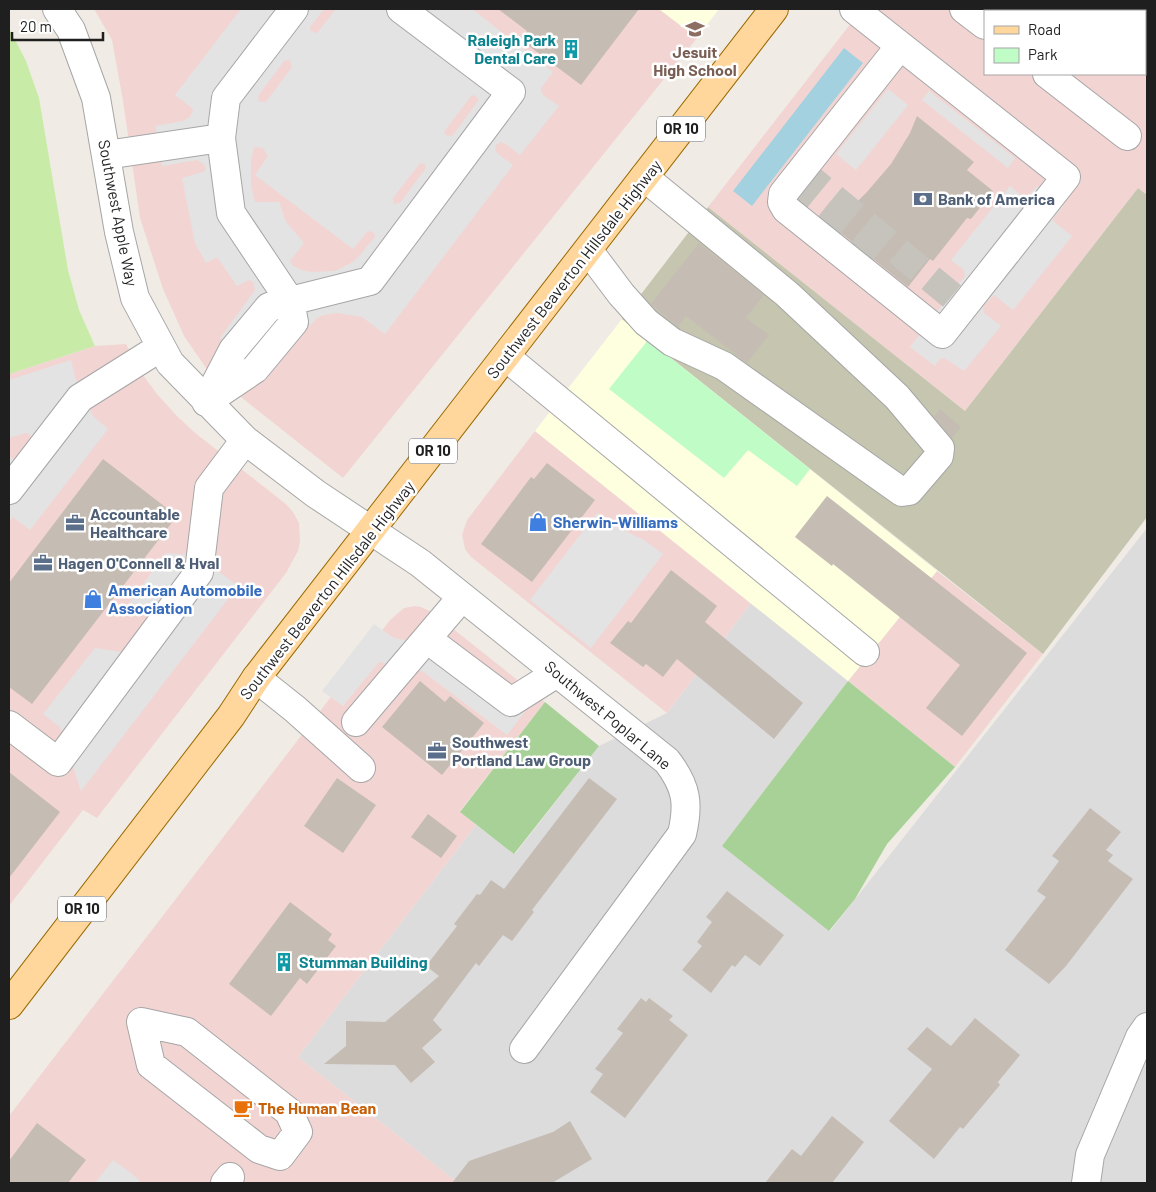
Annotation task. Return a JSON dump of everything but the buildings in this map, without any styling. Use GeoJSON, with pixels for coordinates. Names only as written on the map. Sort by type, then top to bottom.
{"type":"FeatureCollection","features":[{"type":"Feature","properties":{"kind":"main road","name":"Southwest Beaverton Hillsdale Highway"},"geometry":{"type":"LineString","coordinates":[[9,1005],[230,716],[256,678],[774,9]]}},
{"type":"Feature","properties":{"kind":"street","name":"Southwest Apple Way"},"geometry":{"type":"LineString","coordinates":[[57,9],[70,30],[96,98],[118,232],[135,298],[170,363],[245,440],[315,493],[372,530]]}},
{"type":"Feature","properties":{"kind":"street"},"geometry":{"type":"LineString","coordinates":[[290,301],[231,213],[221,138],[226,98],[294,9]]}},
{"type":"Feature","properties":{"kind":"street"},"geometry":{"type":"LineString","coordinates":[[206,402],[233,350],[269,307],[370,281],[512,92],[401,9]]}},
{"type":"Feature","properties":{"kind":"street"},"geometry":{"type":"LineString","coordinates":[[854,9],[1066,177],[942,334],[786,209],[782,202],[783,194],[900,46]]}},
{"type":"Feature","properties":{"kind":"street"},"geometry":{"type":"LineString","coordinates":[[964,9],[984,24]]}},
{"type":"Feature","properties":{"kind":"street"},"geometry":{"type":"LineString","coordinates":[[1048,75],[1127,136]]}},
{"type":"Feature","properties":{"kind":"street"},"geometry":{"type":"LineString","coordinates":[[106,155],[221,138]]}},
{"type":"Feature","properties":{"kind":"street"},"geometry":{"type":"LineString","coordinates":[[588,250],[621,294],[646,322],[672,342],[724,366],[902,492],[909,491],[939,456],[940,448],[897,397],[787,294],[644,177]]}},
{"type":"Feature","properties":{"kind":"street"},"geometry":{"type":"LineString","coordinates":[[9,490],[80,398],[161,347]]}},
{"type":"Feature","properties":{"kind":"street"},"geometry":{"type":"LineString","coordinates":[[506,357],[865,652]]}},
{"type":"Feature","properties":{"kind":"street"},"geometry":{"type":"LineString","coordinates":[[9,725],[58,762],[199,572],[209,488],[245,440]]}},
{"type":"Feature","properties":{"kind":"street","name":"Southwest Poplar Lane"},"geometry":{"type":"LineString","coordinates":[[372,530],[420,563],[462,596],[667,762],[677,774],[684,795],[687,812],[682,834],[524,1048]]}},
{"type":"Feature","properties":{"kind":"street"},"geometry":{"type":"LineString","coordinates":[[356,722],[462,596]]}},
{"type":"Feature","properties":{"kind":"street"},"geometry":{"type":"LineString","coordinates":[[427,639],[511,702],[557,673]]}},
{"type":"Feature","properties":{"kind":"street"},"geometry":{"type":"LineString","coordinates":[[256,678],[295,709],[361,768]]}},
{"type":"Feature","properties":{"kind":"street"},"geometry":{"type":"LineString","coordinates":[[141,1022],[187,1032],[289,1112],[298,1132],[280,1156],[259,1149],[151,1065],[141,1022]]}},
{"type":"Feature","properties":{"kind":"street"},"geometry":{"type":"LineString","coordinates":[[1086,1183],[1090,1155],[1140,1036],[1147,1027]]}},
{"type":"Feature","properties":{"kind":"shaded area"},"geometry":{"type":"Polygon","coordinates":[[[94,9],[659,9],[697,38],[343,478],[208,371],[184,336],[163,289],[140,218],[112,40],[94,9]]]}},
{"type":"Feature","properties":{"kind":"shaded area"},"geometry":{"type":"Polygon","coordinates":[[[241,9],[324,9],[310,27],[310,30],[315,33],[318,32],[336,9],[472,9],[553,72],[541,88],[541,91],[543,95],[559,106],[520,155],[506,144],[501,142],[496,145],[495,150],[498,154],[513,165],[385,334],[362,317],[337,313],[323,315],[316,319],[299,337],[265,381],[234,354],[220,338],[255,290],[253,282],[249,280],[237,286],[217,257],[206,263],[195,243],[182,178],[203,172],[206,169],[204,164],[197,160],[162,166],[155,126],[183,121],[190,117],[193,111],[191,107],[175,95],[241,9]],[[284,61],[258,96],[259,102],[266,102],[292,67],[290,61],[284,61]],[[474,95],[471,96],[446,129],[444,133],[446,135],[453,135],[478,101],[479,99],[474,95]],[[254,147],[251,161],[251,185],[255,202],[279,202],[286,222],[304,243],[290,261],[293,266],[304,271],[335,271],[353,262],[374,238],[375,234],[370,231],[367,232],[353,249],[255,175],[268,156],[263,148],[254,147]],[[420,163],[393,198],[394,204],[400,203],[426,168],[425,164],[420,163]],[[275,318],[245,355],[251,354],[275,323],[275,318]]]}},
{"type":"Feature","properties":{"kind":"shaded area","name":"Jesuit High School"},"geometry":{"type":"Polygon","coordinates":[[[659,9],[719,9],[697,38],[659,9]]]}},
{"type":"Feature","properties":{"kind":"shaded area"},"geometry":{"type":"Polygon","coordinates":[[[862,9],[1142,10],[984,10],[984,75],[1146,75],[1147,14],[1147,195],[1138,188],[965,411],[708,207],[862,9]]]}},
{"type":"Feature","properties":{"kind":"shaded area"},"geometry":{"type":"Polygon","coordinates":[[[888,89],[908,105],[856,170],[836,154],[888,89]]]}},
{"type":"Feature","properties":{"kind":"shaded area"},"geometry":{"type":"Polygon","coordinates":[[[929,91],[1015,158],[1008,168],[922,100],[929,91]]]}},
{"type":"Feature","properties":{"kind":"shaded area"},"geometry":{"type":"Polygon","coordinates":[[[1010,186],[1023,197],[1027,197],[1037,186],[1063,207],[1054,217],[1053,221],[1072,236],[1013,310],[994,295],[983,306],[984,313],[1001,326],[964,371],[944,358],[940,359],[935,366],[910,347],[965,276],[963,269],[951,260],[1010,186]]]}},
{"type":"Feature","properties":{"kind":"shaded area"},"geometry":{"type":"Polygon","coordinates":[[[1138,188],[1147,195],[1147,517],[1043,654],[622,319],[708,207],[965,411],[1138,188]]]}},
{"type":"Feature","properties":{"kind":"shaded area"},"geometry":{"type":"Polygon","coordinates":[[[622,319],[937,571],[848,681],[535,431],[622,319]]]}},
{"type":"Feature","properties":{"kind":"shaded area"},"geometry":{"type":"Polygon","coordinates":[[[126,344],[143,375],[177,416],[194,432],[286,504],[293,512],[299,523],[300,541],[298,551],[286,573],[97,818],[83,810],[9,906],[9,374],[95,346],[126,344]]]}},
{"type":"Feature","properties":{"kind":"shaded area"},"geometry":{"type":"Polygon","coordinates":[[[71,360],[75,377],[93,416],[108,429],[30,530],[13,517],[9,522],[9,456],[14,460],[32,437],[25,433],[9,438],[9,380],[71,360]]]}},
{"type":"Feature","properties":{"kind":"shaded area"},"geometry":{"type":"Polygon","coordinates":[[[535,431],[751,603],[667,713],[471,557],[465,549],[462,535],[467,520],[535,431]]]}},
{"type":"Feature","properties":{"kind":"shaded area"},"geometry":{"type":"Polygon","coordinates":[[[597,513],[615,526],[644,540],[663,554],[591,648],[530,600],[597,513]]]}},
{"type":"Feature","properties":{"kind":"shaded area"},"geometry":{"type":"Polygon","coordinates":[[[1147,528],[1147,1183],[458,1183],[298,1057],[476,825],[515,854],[599,746],[667,713],[751,603],[848,681],[722,846],[830,931],[1147,528]]]}},
{"type":"Feature","properties":{"kind":"shaded area"},"geometry":{"type":"Polygon","coordinates":[[[166,553],[189,555],[222,574],[238,586],[81,791],[60,727],[43,714],[95,648],[121,652],[155,609],[153,605],[129,603],[166,553]]]}},
{"type":"Feature","properties":{"kind":"shaded area"},"geometry":{"type":"Polygon","coordinates":[[[937,571],[1043,654],[955,767],[848,681],[937,571]]]}},
{"type":"Feature","properties":{"kind":"shaded area"},"geometry":{"type":"Polygon","coordinates":[[[415,606],[432,612],[545,702],[460,811],[476,825],[298,1057],[458,1183],[9,1183],[9,1116],[390,620],[404,608],[415,606]]]}},
{"type":"Feature","properties":{"kind":"shaded area"},"geometry":{"type":"Polygon","coordinates":[[[374,624],[394,638],[442,647],[526,710],[507,735],[422,671],[379,662],[343,706],[322,691],[374,624]]]}},
{"type":"Feature","properties":{"kind":"shaded area"},"geometry":{"type":"Polygon","coordinates":[[[113,1160],[131,1173],[142,1183],[95,1183],[113,1160]]]}},
{"type":"Feature","properties":{"kind":"green space"},"geometry":{"type":"Polygon","coordinates":[[[9,28],[26,61],[39,98],[68,270],[79,310],[95,346],[9,374],[9,28]]]}},
{"type":"Feature","properties":{"kind":"green space"},"geometry":{"type":"Polygon","coordinates":[[[648,340],[810,469],[797,486],[748,450],[724,478],[609,389],[648,340]]]}},
{"type":"Feature","properties":{"kind":"green space"},"geometry":{"type":"Polygon","coordinates":[[[848,681],[955,767],[887,844],[855,899],[829,931],[722,846],[848,681]]]}},
{"type":"Feature","properties":{"kind":"green space"},"geometry":{"type":"Polygon","coordinates":[[[545,702],[599,746],[514,854],[460,812],[545,702]]]}},
{"type":"Feature","properties":{"kind":"water"},"geometry":{"type":"Polygon","coordinates":[[[844,48],[863,63],[752,206],[733,191],[844,48]]]}},
{"type":"Feature","properties":{"kind":"tunnel"},"geometry":{"type":"LineString","coordinates":[[801,171],[964,306]]}},
{"type":"Feature","properties":{"kind":"tunnel"},"geometry":{"type":"LineString","coordinates":[[788,187],[885,264]]}},
{"type":"Feature","properties":{"kind":"place","name":"Jesuit High School"},"geometry":{"type":"Point","coordinates":[695,29]}},
{"type":"Feature","properties":{"kind":"place","name":"Raleigh Park Dental Care"},"geometry":{"type":"Point","coordinates":[571,49]}},
{"type":"Feature","properties":{"kind":"place","name":"Bank of America"},"geometry":{"type":"Point","coordinates":[923,199]}},
{"type":"Feature","properties":{"kind":"place","name":"Sherwin-Williams"},"geometry":{"type":"Point","coordinates":[538,522]}},
{"type":"Feature","properties":{"kind":"place","name":"Accountable Healthcare"},"geometry":{"type":"Point","coordinates":[75,523]}},
{"type":"Feature","properties":{"kind":"place","name":"Hagen O'Connell & Hval"},"geometry":{"type":"Point","coordinates":[43,563]}},
{"type":"Feature","properties":{"kind":"place","name":"American Automobile Association"},"geometry":{"type":"Point","coordinates":[93,599]}},
{"type":"Feature","properties":{"kind":"place","name":"Southwest Portland Law Group"},"geometry":{"type":"Point","coordinates":[437,751]}},
{"type":"Feature","properties":{"kind":"place","name":"Stumman Building"},"geometry":{"type":"Point","coordinates":[284,962]}},
{"type":"Feature","properties":{"kind":"place","name":"The Human Bean"},"geometry":{"type":"Point","coordinates":[243,1108]}}]}
